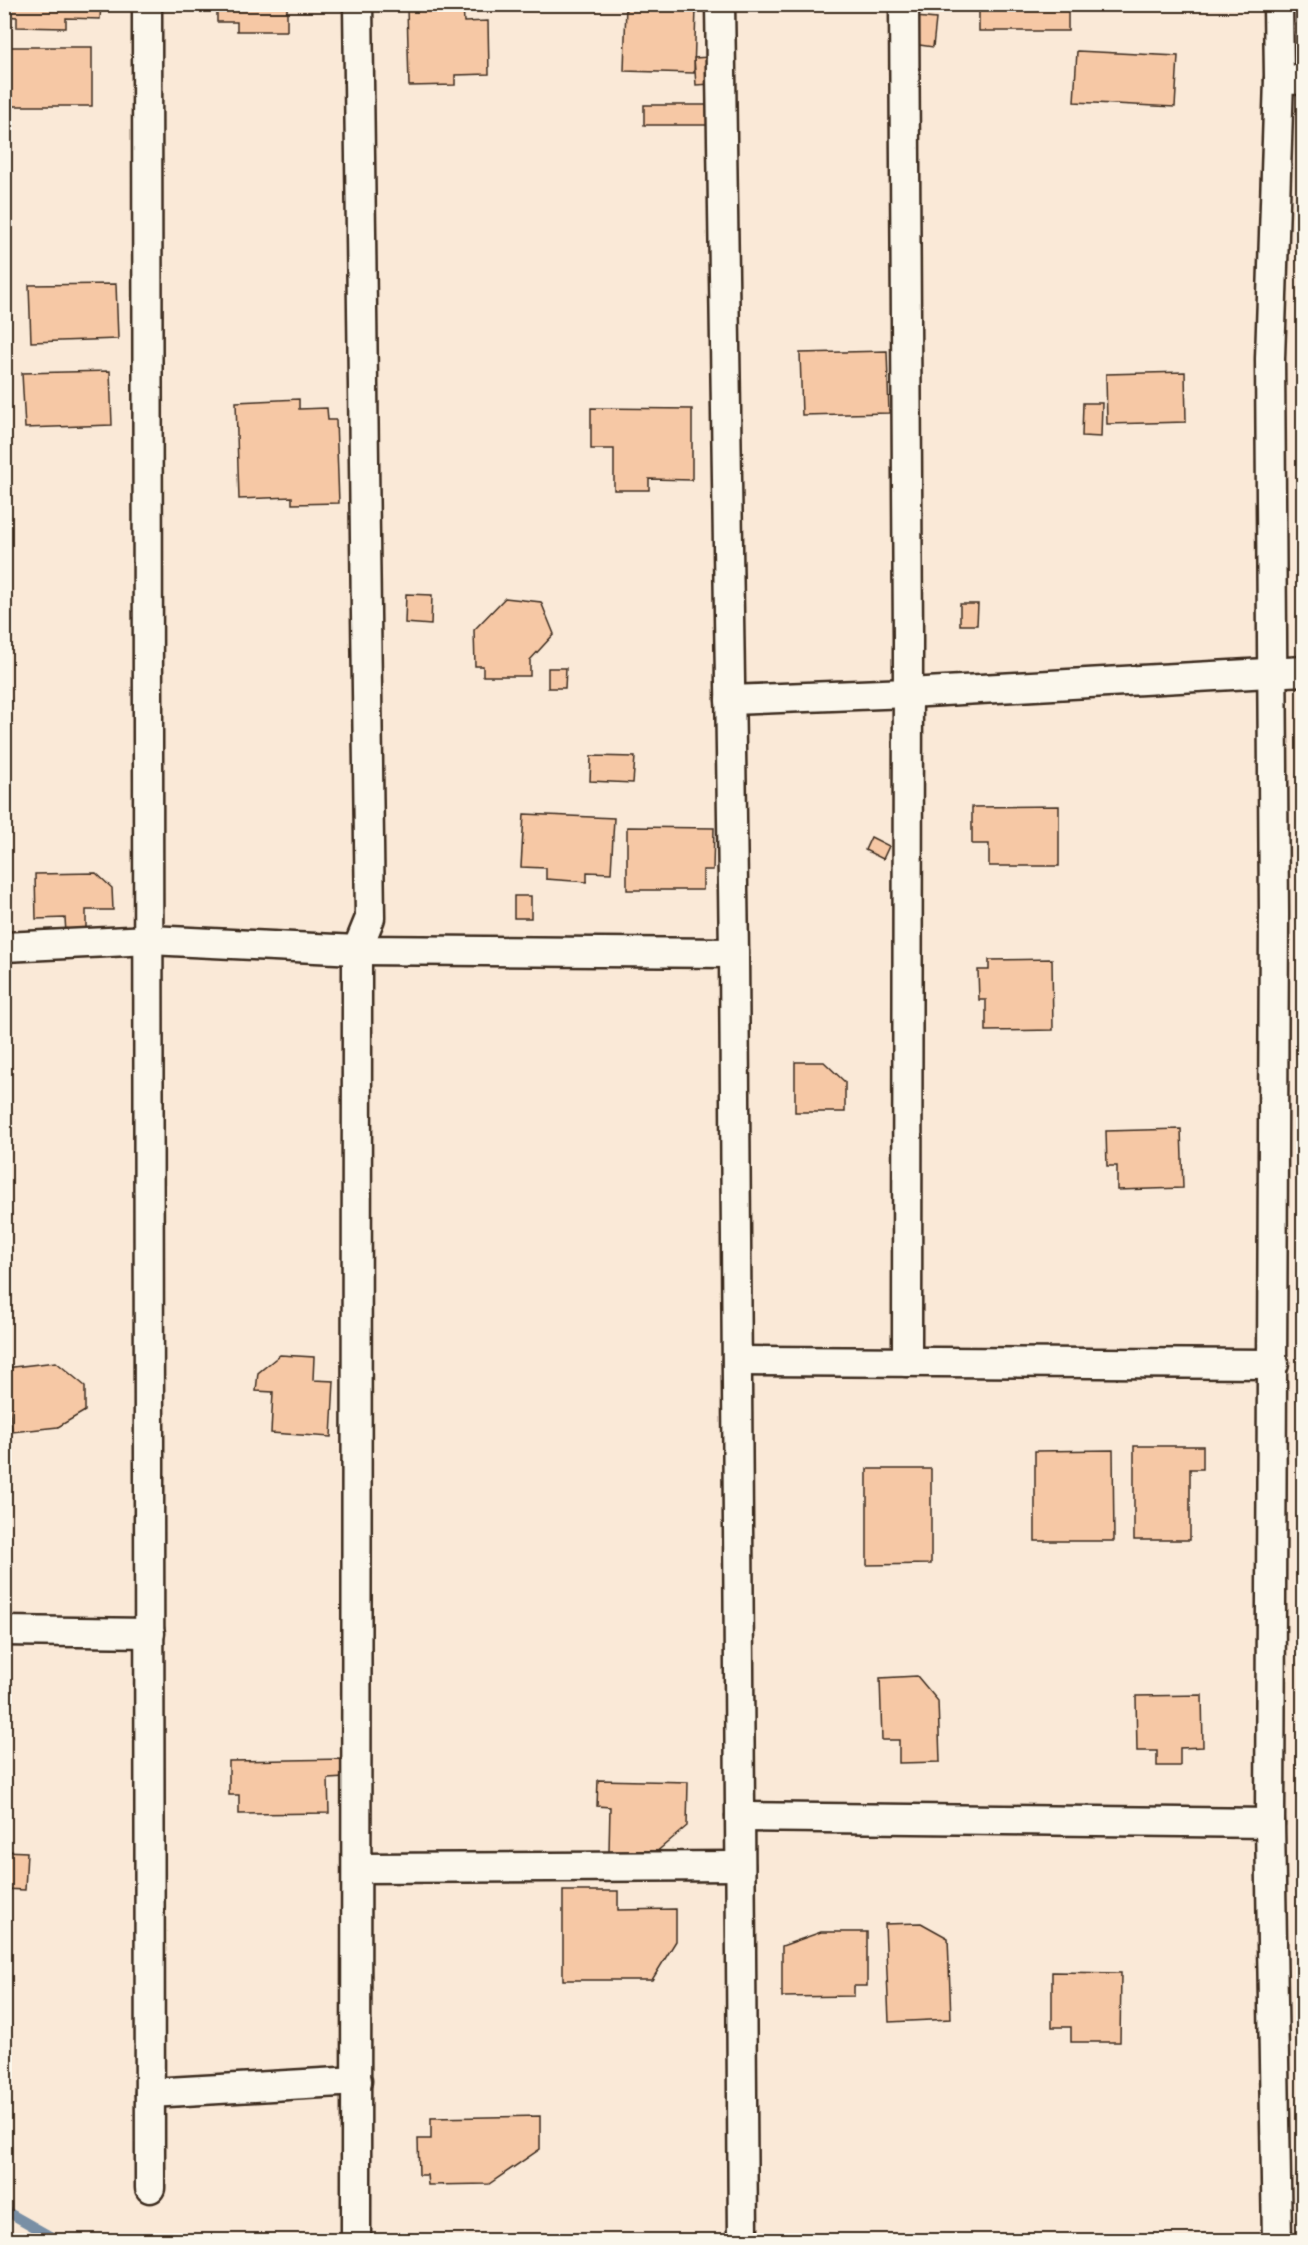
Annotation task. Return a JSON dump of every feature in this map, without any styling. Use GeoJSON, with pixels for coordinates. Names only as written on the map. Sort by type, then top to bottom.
{"type":"FeatureCollection","features":[{"type":"Feature","properties":{"kind":"street"},"geometry":{"type":"LineString","coordinates":[[147,4],[150,2188]]}},
{"type":"Feature","properties":{"kind":"street"},"geometry":{"type":"LineString","coordinates":[[356,2241],[357,950],[370,918],[358,4]]}},
{"type":"Feature","properties":{"kind":"street"},"geometry":{"type":"LineString","coordinates":[[720,4],[734,953],[743,2241]]}},
{"type":"Feature","properties":{"kind":"street"},"geometry":{"type":"LineString","coordinates":[[904,4],[909,693],[907,1362]]}},
{"type":"Feature","properties":{"kind":"street"},"geometry":{"type":"LineString","coordinates":[[1277,2241],[1270,1822],[1274,1364],[1270,359],[1291,80],[1278,4]]}},
{"type":"Feature","properties":{"kind":"street"},"geometry":{"type":"LineString","coordinates":[[730,700],[909,693],[1304,671]]}},
{"type":"Feature","properties":{"kind":"street"},"geometry":{"type":"LineString","coordinates":[[4,947],[150,940],[357,950],[734,953]]}},
{"type":"Feature","properties":{"kind":"street"},"geometry":{"type":"LineString","coordinates":[[737,1361],[1274,1364]]}},
{"type":"Feature","properties":{"kind":"street"},"geometry":{"type":"LineString","coordinates":[[4,1631],[150,1633]]}},
{"type":"Feature","properties":{"kind":"street"},"geometry":{"type":"LineString","coordinates":[[740,1817],[1270,1822]]}},
{"type":"Feature","properties":{"kind":"street"},"geometry":{"type":"LineString","coordinates":[[357,1868],[740,1866]]}},
{"type":"Feature","properties":{"kind":"street"},"geometry":{"type":"LineString","coordinates":[[150,2092],[357,2081]]}},
{"type":"Feature","properties":{"kind":"building"},"geometry":{"type":"Polygon","coordinates":[[[4,4],[101,4],[100,19],[66,18],[66,28],[17,27],[17,17],[4,16],[4,4]]]}},
{"type":"Feature","properties":{"kind":"building"},"geometry":{"type":"Polygon","coordinates":[[[217,4],[287,4],[287,31],[237,31],[237,22],[217,22],[217,4]]]}},
{"type":"Feature","properties":{"kind":"building"},"geometry":{"type":"Polygon","coordinates":[[[979,4],[1068,4],[1068,31],[979,31],[979,4]]]}},
{"type":"Feature","properties":{"kind":"building"},"geometry":{"type":"Polygon","coordinates":[[[463,5],[464,22],[488,21],[489,74],[455,75],[455,85],[409,86],[407,7],[463,5]]]}},
{"type":"Feature","properties":{"kind":"building"},"geometry":{"type":"Polygon","coordinates":[[[626,5],[696,8],[694,73],[624,71],[626,5]]]}},
{"type":"Feature","properties":{"kind":"building"},"geometry":{"type":"Polygon","coordinates":[[[916,17],[936,19],[933,47],[913,44],[916,17]]]}},
{"type":"Feature","properties":{"kind":"building"},"geometry":{"type":"Polygon","coordinates":[[[5,47],[92,47],[92,106],[5,106],[5,47]]]}},
{"type":"Feature","properties":{"kind":"building"},"geometry":{"type":"Polygon","coordinates":[[[1077,51],[1178,56],[1175,107],[1074,102],[1077,51]]]}},
{"type":"Feature","properties":{"kind":"building"},"geometry":{"type":"Polygon","coordinates":[[[710,57],[711,84],[696,85],[694,58],[710,57]]]}},
{"type":"Feature","properties":{"kind":"building"},"geometry":{"type":"Polygon","coordinates":[[[644,105],[708,105],[708,125],[644,125],[644,105]]]}},
{"type":"Feature","properties":{"kind":"building"},"geometry":{"type":"Polygon","coordinates":[[[116,284],[118,339],[31,342],[29,285],[116,284]]]}},
{"type":"Feature","properties":{"kind":"building"},"geometry":{"type":"Polygon","coordinates":[[[887,351],[889,413],[802,415],[800,353],[887,351]]]}},
{"type":"Feature","properties":{"kind":"building"},"geometry":{"type":"Polygon","coordinates":[[[110,371],[112,425],[25,428],[22,373],[110,371]]]}},
{"type":"Feature","properties":{"kind":"building"},"geometry":{"type":"Polygon","coordinates":[[[1185,372],[1186,422],[1107,424],[1106,374],[1185,372]]]}},
{"type":"Feature","properties":{"kind":"building"},"geometry":{"type":"Polygon","coordinates":[[[299,399],[299,409],[327,408],[328,420],[336,420],[339,503],[292,504],[292,497],[239,499],[236,402],[299,399]]]}},
{"type":"Feature","properties":{"kind":"building"},"geometry":{"type":"Polygon","coordinates":[[[1083,403],[1102,403],[1101,437],[1082,436],[1083,403]]]}},
{"type":"Feature","properties":{"kind":"building"},"geometry":{"type":"Polygon","coordinates":[[[591,408],[692,409],[692,480],[649,479],[649,490],[614,490],[614,449],[591,449],[591,408]]]}},
{"type":"Feature","properties":{"kind":"building"},"geometry":{"type":"Polygon","coordinates":[[[406,594],[432,595],[431,625],[405,623],[406,594]]]}},
{"type":"Feature","properties":{"kind":"building"},"geometry":{"type":"Polygon","coordinates":[[[505,598],[541,602],[554,634],[530,660],[530,676],[483,676],[483,666],[475,666],[474,630],[505,598]]]}},
{"type":"Feature","properties":{"kind":"building"},"geometry":{"type":"Polygon","coordinates":[[[960,604],[978,604],[977,625],[960,625],[960,604]]]}},
{"type":"Feature","properties":{"kind":"building"},"geometry":{"type":"Polygon","coordinates":[[[548,668],[566,668],[565,688],[548,688],[548,668]]]}},
{"type":"Feature","properties":{"kind":"building"},"geometry":{"type":"Polygon","coordinates":[[[591,756],[635,757],[633,783],[590,781],[591,756]]]}},
{"type":"Feature","properties":{"kind":"building"},"geometry":{"type":"Polygon","coordinates":[[[1059,806],[1059,866],[989,866],[989,844],[972,844],[972,807],[1059,806]]]}},
{"type":"Feature","properties":{"kind":"building"},"geometry":{"type":"Polygon","coordinates":[[[524,814],[614,818],[611,873],[587,872],[587,882],[546,879],[546,868],[521,867],[524,814]]]}},
{"type":"Feature","properties":{"kind":"building"},"geometry":{"type":"Polygon","coordinates":[[[627,827],[714,828],[713,870],[703,870],[703,890],[627,890],[627,827]]]}},
{"type":"Feature","properties":{"kind":"building"},"geometry":{"type":"Polygon","coordinates":[[[871,837],[889,846],[883,859],[865,850],[871,837]]]}},
{"type":"Feature","properties":{"kind":"building"},"geometry":{"type":"Polygon","coordinates":[[[96,873],[112,888],[113,910],[86,910],[86,933],[66,933],[65,918],[36,919],[35,874],[96,873]]]}},
{"type":"Feature","properties":{"kind":"building"},"geometry":{"type":"Polygon","coordinates":[[[514,896],[531,896],[531,918],[514,918],[514,896]]]}},
{"type":"Feature","properties":{"kind":"building"},"geometry":{"type":"Polygon","coordinates":[[[1052,959],[1053,1030],[986,1031],[986,1000],[979,1000],[978,970],[989,970],[989,960],[1052,959]]]}},
{"type":"Feature","properties":{"kind":"building"},"geometry":{"type":"Polygon","coordinates":[[[795,1062],[824,1062],[845,1082],[845,1112],[795,1112],[795,1062]]]}},
{"type":"Feature","properties":{"kind":"building"},"geometry":{"type":"Polygon","coordinates":[[[1181,1129],[1183,1188],[1117,1190],[1117,1166],[1107,1166],[1106,1131],[1181,1129]]]}},
{"type":"Feature","properties":{"kind":"building"},"geometry":{"type":"Polygon","coordinates":[[[280,1355],[314,1357],[313,1380],[334,1381],[331,1437],[271,1433],[273,1392],[256,1391],[258,1373],[280,1355]]]}},
{"type":"Feature","properties":{"kind":"building"},"geometry":{"type":"Polygon","coordinates":[[[56,1362],[85,1386],[85,1411],[58,1427],[12,1432],[5,1368],[56,1362]]]}},
{"type":"Feature","properties":{"kind":"building"},"geometry":{"type":"Polygon","coordinates":[[[1134,1446],[1203,1446],[1203,1469],[1190,1469],[1190,1540],[1134,1540],[1134,1446]]]}},
{"type":"Feature","properties":{"kind":"building"},"geometry":{"type":"Polygon","coordinates":[[[1113,1450],[1114,1541],[1035,1541],[1035,1451],[1113,1450]]]}},
{"type":"Feature","properties":{"kind":"building"},"geometry":{"type":"Polygon","coordinates":[[[867,1469],[931,1469],[931,1564],[867,1565],[867,1469]]]}},
{"type":"Feature","properties":{"kind":"building"},"geometry":{"type":"Polygon","coordinates":[[[917,1676],[938,1701],[940,1762],[899,1763],[899,1740],[882,1740],[880,1678],[917,1676]]]}},
{"type":"Feature","properties":{"kind":"building"},"geometry":{"type":"Polygon","coordinates":[[[1202,1695],[1203,1747],[1180,1748],[1180,1766],[1157,1766],[1157,1751],[1137,1751],[1136,1696],[1202,1695]]]}},
{"type":"Feature","properties":{"kind":"building"},"geometry":{"type":"Polygon","coordinates":[[[344,1759],[345,1778],[328,1779],[329,1813],[239,1814],[239,1795],[229,1795],[229,1761],[344,1759]]]}},
{"type":"Feature","properties":{"kind":"building"},"geometry":{"type":"Polygon","coordinates":[[[598,1780],[688,1782],[687,1826],[655,1853],[609,1852],[610,1807],[597,1806],[598,1780]]]}},
{"type":"Feature","properties":{"kind":"building"},"geometry":{"type":"Polygon","coordinates":[[[4,1851],[27,1852],[25,1890],[4,1889],[4,1851]]]}},
{"type":"Feature","properties":{"kind":"building"},"geometry":{"type":"Polygon","coordinates":[[[563,1891],[618,1891],[618,1910],[676,1909],[676,1941],[652,1980],[563,1980],[563,1891]]]}},
{"type":"Feature","properties":{"kind":"building"},"geometry":{"type":"Polygon","coordinates":[[[921,1923],[948,1938],[951,2019],[889,2022],[885,1924],[921,1923]]]}},
{"type":"Feature","properties":{"kind":"building"},"geometry":{"type":"Polygon","coordinates":[[[821,1932],[867,1932],[867,1986],[854,1986],[854,1996],[782,1997],[782,1946],[821,1932]]]}},
{"type":"Feature","properties":{"kind":"building"},"geometry":{"type":"Polygon","coordinates":[[[1052,1972],[1121,1973],[1120,2042],[1071,2042],[1071,2027],[1052,2027],[1052,1972]]]}},
{"type":"Feature","properties":{"kind":"building"},"geometry":{"type":"Polygon","coordinates":[[[540,2116],[540,2149],[489,2184],[428,2185],[427,2175],[419,2175],[418,2139],[431,2139],[431,2118],[540,2116]]]}},
{"type":"Feature","properties":{"kind":"waterway"},"geometry":{"type":"LineString","coordinates":[[4,2210],[57,2240]]}}]}
